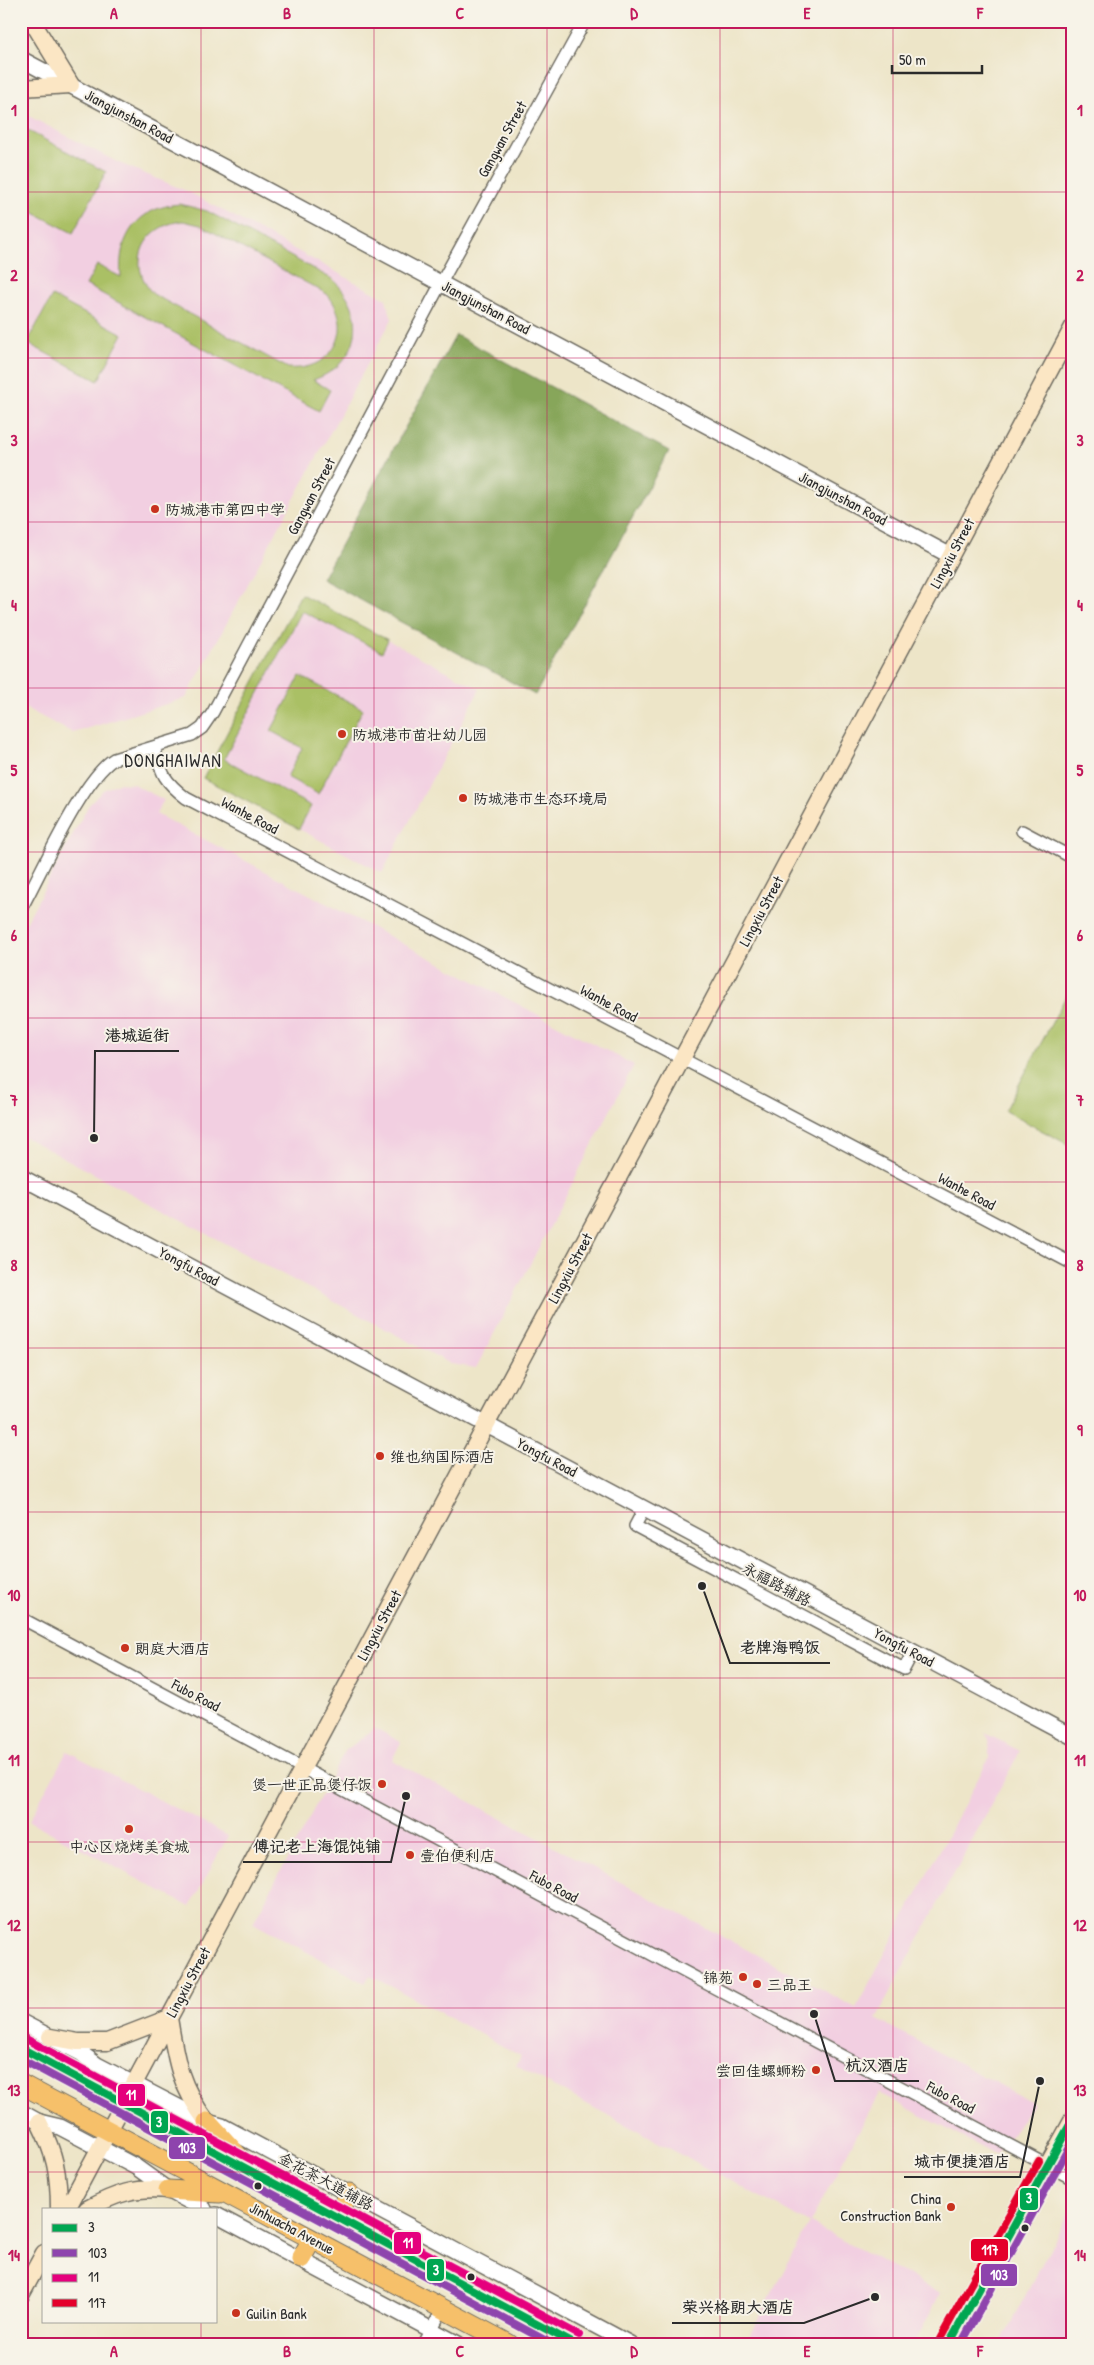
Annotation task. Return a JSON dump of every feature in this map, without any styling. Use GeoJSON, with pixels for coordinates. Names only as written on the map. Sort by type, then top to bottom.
{"type":"FeatureCollection","features":[{"type":"Feature","properties":{"kind":"main road"},"geometry":{"type":"LineString","coordinates":[[21,88],[71,85],[32,21]]}},
{"type":"Feature","properties":{"kind":"main road","name":"Lingxiu Street"},"geometry":{"type":"LineString","coordinates":[[68,2208],[1073,327]]}},
{"type":"Feature","properties":{"kind":"main road"},"geometry":{"type":"LineString","coordinates":[[50,2037],[78,2042],[107,2042],[169,2018],[176,2060],[183,2085],[192,2102],[207,2122],[252,2172]]}},
{"type":"Feature","properties":{"kind":"main road","name":"Jinhuacha Avenue"},"geometry":{"type":"LineString","coordinates":[[21,2048],[574,2344]]}},
{"type":"Feature","properties":{"kind":"main road","name":"Jinhuacha Avenue"},"geometry":{"type":"LineString","coordinates":[[21,2084],[509,2344]]}},
{"type":"Feature","properties":{"kind":"main road"},"geometry":{"type":"LineString","coordinates":[[949,2344],[1073,2119]]}},
{"type":"Feature","properties":{"kind":"main road"},"geometry":{"type":"LineString","coordinates":[[39,2122],[52,2148],[59,2182],[59,2208]]}},
{"type":"Feature","properties":{"kind":"main road"},"geometry":{"type":"LineString","coordinates":[[88,2208],[131,2190],[145,2188],[227,2194]]}},
{"type":"Feature","properties":{"kind":"main road"},"geometry":{"type":"LineString","coordinates":[[337,2216],[349,2193]]}},
{"type":"Feature","properties":{"kind":"main road"},"geometry":{"type":"LineString","coordinates":[[301,2259],[312,2239]]}},
{"type":"Feature","properties":{"kind":"main road"},"geometry":{"type":"LineString","coordinates":[[21,2295],[42,2257]]}},
{"type":"Feature","properties":{"kind":"street","name":"Gangwan Street"},"geometry":{"type":"LineString","coordinates":[[21,910],[78,804],[104,765],[114,759],[192,735],[202,728],[213,712],[441,283],[585,21]]}},
{"type":"Feature","properties":{"kind":"street","name":"Jiangjunshan Road"},"geometry":{"type":"LineString","coordinates":[[21,59],[951,556]]}},
{"type":"Feature","properties":{"kind":"street","name":"Wanhe Road"},"geometry":{"type":"LineString","coordinates":[[154,747],[162,774],[172,788],[186,798],[1073,1264]]}},
{"type":"Feature","properties":{"kind":"street"},"geometry":{"type":"LineString","coordinates":[[1022,831],[1073,858]]}},
{"type":"Feature","properties":{"kind":"street","name":"Yongfu Road"},"geometry":{"type":"LineString","coordinates":[[21,1177],[1073,1737]]}},
{"type":"Feature","properties":{"kind":"street","name":"Fubo Road"},"geometry":{"type":"LineString","coordinates":[[21,1618],[1073,2179]]}},
{"type":"Feature","properties":{"kind":"street","name":"金花茶大道辅路"},"geometry":{"type":"LineString","coordinates":[[21,2022],[134,2084],[207,2122],[222,2126],[349,2193],[630,2344]]}},
{"type":"Feature","properties":{"kind":"street"},"geometry":{"type":"LineString","coordinates":[[21,2112],[39,2122],[54,2124],[136,2167],[168,2190],[202,2208]]}},
{"type":"Feature","properties":{"kind":"street"},"geometry":{"type":"LineString","coordinates":[[218,2216],[458,2344]]}},
{"type":"Feature","properties":{"kind":"street"},"geometry":{"type":"LineString","coordinates":[[424,2344],[443,2308]]}},
{"type":"Feature","properties":{"kind":"shaded area","name":"防城港市第四中学"},"geometry":{"type":"Polygon","coordinates":[[[21,112],[119,163],[189,192],[386,299],[392,319],[186,698],[73,733],[21,706],[21,112]]]}},
{"type":"Feature","properties":{"kind":"shaded area","name":"防城港市苗壮幼儿园"},"geometry":{"type":"Polygon","coordinates":[[[301,594],[480,689],[382,873],[203,778],[301,594]]]}},
{"type":"Feature","properties":{"kind":"shaded area"},"geometry":{"type":"Polygon","coordinates":[[[118,783],[133,784],[164,800],[156,814],[634,1065],[476,1368],[451,1364],[21,1135],[21,932],[88,806],[103,790],[118,783]]]}},
{"type":"Feature","properties":{"kind":"shaded area"},"geometry":{"type":"Polygon","coordinates":[[[375,1728],[401,1742],[392,1760],[856,2008],[989,1758],[989,1739],[985,1733],[1020,1751],[876,2019],[1034,2103],[996,2155],[879,2093],[810,2223],[941,2293],[914,2344],[745,2344],[809,2223],[516,2066],[521,2056],[370,1975],[365,1983],[253,1923],[345,1751],[375,1728]]]}},
{"type":"Feature","properties":{"kind":"shaded area","name":"中心区烧烤美食城"},"geometry":{"type":"Polygon","coordinates":[[[67,1751],[228,1836],[190,1907],[29,1821],[67,1751]]]}},
{"type":"Feature","properties":{"kind":"shaded area"},"geometry":{"type":"Polygon","coordinates":[[[1069,2212],[1073,2215],[1073,2344],[1000,2344],[1069,2212]]]}},
{"type":"Feature","properties":{"kind":"green space"},"geometry":{"type":"Polygon","coordinates":[[[21,127],[106,172],[73,233],[21,206],[21,127]]]}},
{"type":"Feature","properties":{"kind":"green space"},"geometry":{"type":"Polygon","coordinates":[[[180,204],[207,211],[332,279],[344,292],[352,306],[355,336],[350,350],[342,362],[329,372],[313,380],[330,390],[319,411],[86,285],[97,265],[121,277],[123,249],[133,226],[152,211],[165,206],[180,204]],[[183,221],[169,224],[149,238],[143,248],[140,259],[145,282],[153,294],[288,368],[304,367],[317,363],[328,356],[335,346],[339,334],[340,321],[336,307],[327,294],[200,225],[183,221]]]}},
{"type":"Feature","properties":{"kind":"green space"},"geometry":{"type":"Polygon","coordinates":[[[52,296],[123,334],[98,381],[27,343],[52,296]]]}},
{"type":"Feature","properties":{"kind":"green space"},"geometry":{"type":"Polygon","coordinates":[[[456,335],[669,451],[535,695],[322,579],[456,335]]]}},
{"type":"Feature","properties":{"kind":"green space"},"geometry":{"type":"Polygon","coordinates":[[[301,594],[388,640],[382,652],[302,611],[224,759],[311,806],[299,829],[203,778],[301,594]]]}},
{"type":"Feature","properties":{"kind":"green space"},"geometry":{"type":"Polygon","coordinates":[[[300,676],[363,709],[318,794],[287,777],[302,748],[271,731],[300,676]]]}},
{"type":"Feature","properties":{"kind":"green space"},"geometry":{"type":"Polygon","coordinates":[[[1073,983],[1073,1147],[1005,1111],[1073,983]]]}},
{"type":"Feature","properties":{"kind":"transit line","name":"11"},"geometry":{"type":"LineString","coordinates":[[26,2039],[579,2335]]}},
{"type":"Feature","properties":{"kind":"transit line","name":"3"},"geometry":{"type":"LineString","coordinates":[[21,2048],[574,2344]]}},
{"type":"Feature","properties":{"kind":"transit line","name":"103"},"geometry":{"type":"LineString","coordinates":[[21,2059],[552,2344]]}},
{"type":"Feature","properties":{"kind":"transit line","name":"3"},"geometry":{"type":"LineString","coordinates":[[949,2344],[1073,2119]]}},
{"type":"Feature","properties":{"kind":"transit line","name":"103"},"geometry":{"type":"LineString","coordinates":[[961,2344],[1073,2140]]}},
{"type":"Feature","properties":{"kind":"transit line","name":"117"},"geometry":{"type":"LineString","coordinates":[[940,2339],[1039,2161]]}},
{"type":"Feature","properties":{"kind":"place","name":"防城港市第四中学"},"geometry":{"type":"Point","coordinates":[155,509]}},
{"type":"Feature","properties":{"kind":"place","name":"防城港市苗壮幼儿园"},"geometry":{"type":"Point","coordinates":[342,734]}},
{"type":"Feature","properties":{"kind":"place","name":"防城港市生态环境局"},"geometry":{"type":"Point","coordinates":[463,798]}},
{"type":"Feature","properties":{"kind":"place","name":"港城逅街"},"geometry":{"type":"Point","coordinates":[94,1138]}},
{"type":"Feature","properties":{"kind":"place","name":"维也纳国际酒店"},"geometry":{"type":"Point","coordinates":[380,1456]}},
{"type":"Feature","properties":{"kind":"place","name":"老牌海鸭饭"},"geometry":{"type":"Point","coordinates":[702,1586]}},
{"type":"Feature","properties":{"kind":"place","name":"朗庭大酒店"},"geometry":{"type":"Point","coordinates":[125,1648]}},
{"type":"Feature","properties":{"kind":"place","name":"煲一世正品煲仔饭"},"geometry":{"type":"Point","coordinates":[382,1784]}},
{"type":"Feature","properties":{"kind":"place","name":"傅记老上海馄饨铺"},"geometry":{"type":"Point","coordinates":[406,1796]}},
{"type":"Feature","properties":{"kind":"place","name":"中心区烧烤美食城"},"geometry":{"type":"Point","coordinates":[129,1829]}},
{"type":"Feature","properties":{"kind":"place","name":"壹伯便利店"},"geometry":{"type":"Point","coordinates":[410,1855]}},
{"type":"Feature","properties":{"kind":"place","name":"锦苑"},"geometry":{"type":"Point","coordinates":[743,1977]}},
{"type":"Feature","properties":{"kind":"place","name":"三品王"},"geometry":{"type":"Point","coordinates":[757,1984]}},
{"type":"Feature","properties":{"kind":"place","name":"杭汉酒店"},"geometry":{"type":"Point","coordinates":[814,2014]}},
{"type":"Feature","properties":{"kind":"place","name":"尝回佳螺蛳粉"},"geometry":{"type":"Point","coordinates":[816,2070]}},
{"type":"Feature","properties":{"kind":"place","name":"城市便捷酒店"},"geometry":{"type":"Point","coordinates":[1040,2081]}},
{"type":"Feature","properties":{"kind":"place","name":"China Construction Bank"},"geometry":{"type":"Point","coordinates":[951,2207]}},
{"type":"Feature","properties":{"kind":"place","name":"荣兴格朗大酒店"},"geometry":{"type":"Point","coordinates":[875,2297]}},
{"type":"Feature","properties":{"kind":"place","name":"Guilin Bank"},"geometry":{"type":"Point","coordinates":[236,2313]}},
{"type":"Feature","properties":{"kind":"district","name":"DONGHAIWAN"},"geometry":{"type":"Point","coordinates":[173,760]}}]}
